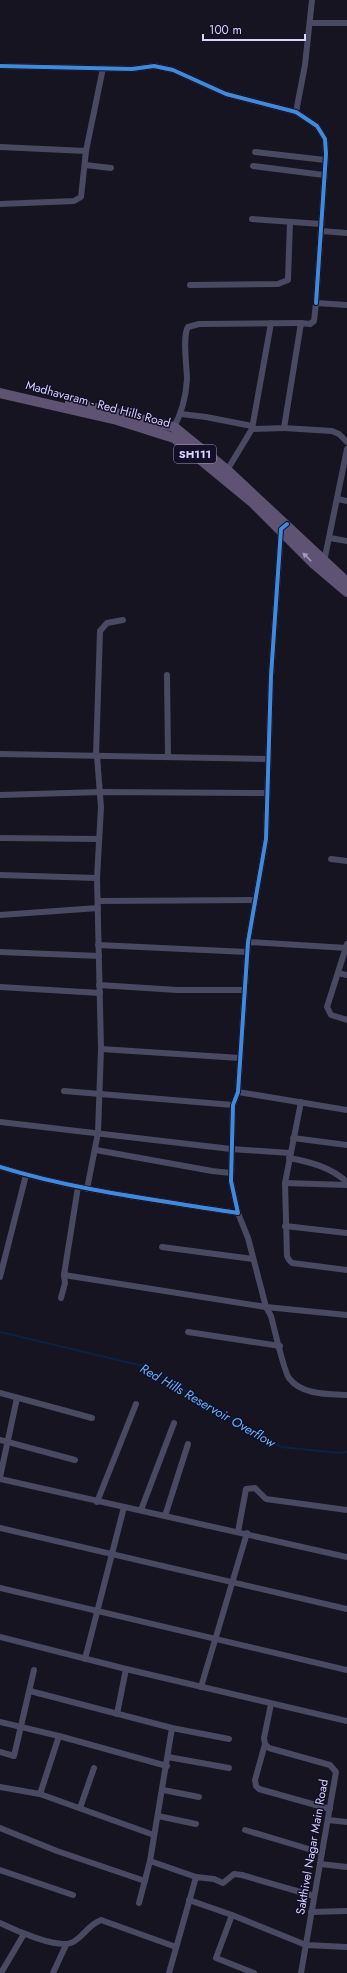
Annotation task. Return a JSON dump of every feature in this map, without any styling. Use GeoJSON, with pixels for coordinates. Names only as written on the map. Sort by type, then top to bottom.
{"type":"FeatureCollection","features":[{"type":"Feature","properties":{"kind":"main road","name":"Madhavaram - Red Hills Road"},"geometry":{"type":"LineString","coordinates":[[0,386],[172,432],[225,474],[347,582]]}},
{"type":"Feature","properties":{"kind":"main road","name":"Madhavaram - Red Hills Road"},"geometry":{"type":"LineString","coordinates":[[0,393],[44,399]]}},
{"type":"Feature","properties":{"kind":"main road","name":"Madhavaram - Red Hills Road"},"geometry":{"type":"LineString","coordinates":[[284,527],[314,564],[347,592]]}},
{"type":"Feature","properties":{"kind":"street"},"geometry":{"type":"LineString","coordinates":[[296,112],[305,65],[312,0]]}},
{"type":"Feature","properties":{"kind":"street"},"geometry":{"type":"LineString","coordinates":[[310,23],[347,23]]}},
{"type":"Feature","properties":{"kind":"street"},"geometry":{"type":"LineString","coordinates":[[0,66],[132,69],[154,66],[173,70],[226,94],[296,112],[317,126],[325,140],[321,232],[314,321],[310,324],[198,324],[188,327],[186,334],[187,380],[181,414],[172,432]]}},
{"type":"Feature","properties":{"kind":"street"},"geometry":{"type":"LineString","coordinates":[[0,204],[78,200],[82,192],[86,151],[103,68]]}},
{"type":"Feature","properties":{"kind":"street"},"geometry":{"type":"LineString","coordinates":[[0,147],[86,151]]}},
{"type":"Feature","properties":{"kind":"street"},"geometry":{"type":"LineString","coordinates":[[255,152],[325,160]]}},
{"type":"Feature","properties":{"kind":"street"},"geometry":{"type":"LineString","coordinates":[[85,165],[111,168]]}},
{"type":"Feature","properties":{"kind":"street"},"geometry":{"type":"LineString","coordinates":[[253,166],[324,175]]}},
{"type":"Feature","properties":{"kind":"street"},"geometry":{"type":"LineString","coordinates":[[252,219],[321,224]]}},
{"type":"Feature","properties":{"kind":"street"},"geometry":{"type":"LineString","coordinates":[[190,285],[278,284],[288,280],[290,222]]}},
{"type":"Feature","properties":{"kind":"street"},"geometry":{"type":"LineString","coordinates":[[321,232],[347,233]]}},
{"type":"Feature","properties":{"kind":"street"},"geometry":{"type":"LineString","coordinates":[[316,303],[347,305]]}},
{"type":"Feature","properties":{"kind":"street"},"geometry":{"type":"LineString","coordinates":[[225,474],[252,427],[272,323]]}},
{"type":"Feature","properties":{"kind":"street"},"geometry":{"type":"LineString","coordinates":[[284,428],[301,323]]}},
{"type":"Feature","properties":{"kind":"street"},"geometry":{"type":"LineString","coordinates":[[181,414],[206,417],[252,427],[332,431],[339,434],[347,442]]}},
{"type":"Feature","properties":{"kind":"street"},"geometry":{"type":"LineString","coordinates":[[324,562],[347,449]]}},
{"type":"Feature","properties":{"kind":"street"},"geometry":{"type":"LineString","coordinates":[[338,499],[347,501]]}},
{"type":"Feature","properties":{"kind":"street"},"geometry":{"type":"LineString","coordinates":[[284,527],[271,676],[266,839],[248,942],[238,1092],[233,1105],[231,1181],[238,1213],[248,1238],[266,1307],[271,1316],[288,1377],[297,1386],[314,1392],[347,1395]]}},
{"type":"Feature","properties":{"kind":"street"},"geometry":{"type":"LineString","coordinates":[[330,538],[347,541]]}},
{"type":"Feature","properties":{"kind":"street"},"geometry":{"type":"LineString","coordinates":[[87,1189],[96,1150],[98,1133],[101,1049],[97,878],[101,792],[97,775],[96,756],[100,631],[107,623],[123,620]]}},
{"type":"Feature","properties":{"kind":"street"},"geometry":{"type":"LineString","coordinates":[[167,675],[168,757]]}},
{"type":"Feature","properties":{"kind":"street"},"geometry":{"type":"LineString","coordinates":[[0,754],[268,759]]}},
{"type":"Feature","properties":{"kind":"street"},"geometry":{"type":"LineString","coordinates":[[0,796],[101,792],[267,792]]}},
{"type":"Feature","properties":{"kind":"street"},"geometry":{"type":"LineString","coordinates":[[0,838],[99,839]]}},
{"type":"Feature","properties":{"kind":"street"},"geometry":{"type":"LineString","coordinates":[[330,859],[347,861]]}},
{"type":"Feature","properties":{"kind":"street"},"geometry":{"type":"LineString","coordinates":[[0,875],[97,878]]}},
{"type":"Feature","properties":{"kind":"street"},"geometry":{"type":"LineString","coordinates":[[98,901],[255,900]]}},
{"type":"Feature","properties":{"kind":"street"},"geometry":{"type":"LineString","coordinates":[[0,915],[98,908]]}},
{"type":"Feature","properties":{"kind":"street"},"geometry":{"type":"LineString","coordinates":[[248,942],[347,946],[327,1007],[331,1015],[347,1020]]}},
{"type":"Feature","properties":{"kind":"street"},"geometry":{"type":"LineString","coordinates":[[98,945],[247,952]]}},
{"type":"Feature","properties":{"kind":"street"},"geometry":{"type":"LineString","coordinates":[[0,952],[99,956]]}},
{"type":"Feature","properties":{"kind":"street"},"geometry":{"type":"LineString","coordinates":[[338,973],[347,975]]}},
{"type":"Feature","properties":{"kind":"street"},"geometry":{"type":"LineString","coordinates":[[99,985],[177,990],[244,990]]}},
{"type":"Feature","properties":{"kind":"street"},"geometry":{"type":"LineString","coordinates":[[0,988],[100,993]]}},
{"type":"Feature","properties":{"kind":"street"},"geometry":{"type":"LineString","coordinates":[[101,1049],[240,1058]]}},
{"type":"Feature","properties":{"kind":"street"},"geometry":{"type":"LineString","coordinates":[[64,1091],[233,1105]]}},
{"type":"Feature","properties":{"kind":"street"},"geometry":{"type":"LineString","coordinates":[[238,1092],[347,1110]]}},
{"type":"Feature","properties":{"kind":"street"},"geometry":{"type":"LineString","coordinates":[[301,1102],[285,1182],[285,1226],[289,1260],[296,1263],[347,1270]]}},
{"type":"Feature","properties":{"kind":"street"},"geometry":{"type":"LineString","coordinates":[[0,1122],[289,1156],[334,1171],[347,1183]]}},
{"type":"Feature","properties":{"kind":"street"},"geometry":{"type":"LineString","coordinates":[[293,1138],[347,1145]]}},
{"type":"Feature","properties":{"kind":"street"},"geometry":{"type":"LineString","coordinates":[[96,1150],[212,1171],[231,1173]]}},
{"type":"Feature","properties":{"kind":"street"},"geometry":{"type":"LineString","coordinates":[[0,1166],[26,1175],[87,1189],[238,1213]]}},
{"type":"Feature","properties":{"kind":"street"},"geometry":{"type":"LineString","coordinates":[[0,1277],[26,1175]]}},
{"type":"Feature","properties":{"kind":"street"},"geometry":{"type":"LineString","coordinates":[[285,1182],[347,1183]]}},
{"type":"Feature","properties":{"kind":"street"},"geometry":{"type":"LineString","coordinates":[[61,1298],[65,1283],[64,1275],[78,1187]]}},
{"type":"Feature","properties":{"kind":"street"},"geometry":{"type":"LineString","coordinates":[[285,1226],[347,1233]]}},
{"type":"Feature","properties":{"kind":"street"},"geometry":{"type":"LineString","coordinates":[[162,1246],[253,1259]]}},
{"type":"Feature","properties":{"kind":"street"},"geometry":{"type":"LineString","coordinates":[[64,1275],[266,1307],[347,1315]]}},
{"type":"Feature","properties":{"kind":"street"},"geometry":{"type":"LineString","coordinates":[[188,1332],[280,1346]]}},
{"type":"Feature","properties":{"kind":"street"},"geometry":{"type":"LineString","coordinates":[[0,1393],[92,1418]]}},
{"type":"Feature","properties":{"kind":"street"},"geometry":{"type":"LineString","coordinates":[[17,1398],[0,1478],[97,1502],[141,1510],[347,1556]]}},
{"type":"Feature","properties":{"kind":"street"},"geometry":{"type":"LineString","coordinates":[[97,1502],[136,1404]]}},
{"type":"Feature","properties":{"kind":"street"},"geometry":{"type":"LineString","coordinates":[[141,1510],[174,1423]]}},
{"type":"Feature","properties":{"kind":"street"},"geometry":{"type":"LineString","coordinates":[[0,1440],[75,1460]]}},
{"type":"Feature","properties":{"kind":"street"},"geometry":{"type":"LineString","coordinates":[[165,1516],[188,1444]]}},
{"type":"Feature","properties":{"kind":"street"},"geometry":{"type":"LineString","coordinates":[[238,1532],[246,1489],[255,1488],[266,1499],[347,1510]]}},
{"type":"Feature","properties":{"kind":"street"},"geometry":{"type":"LineString","coordinates":[[85,1659],[124,1507]]}},
{"type":"Feature","properties":{"kind":"street"},"geometry":{"type":"LineString","coordinates":[[0,1528],[347,1609]]}},
{"type":"Feature","properties":{"kind":"street"},"geometry":{"type":"LineString","coordinates":[[201,1687],[247,1534]]}},
{"type":"Feature","properties":{"kind":"street"},"geometry":{"type":"LineString","coordinates":[[0,1588],[216,1640],[347,1669]]}},
{"type":"Feature","properties":{"kind":"street"},"geometry":{"type":"LineString","coordinates":[[0,1639],[347,1721]]}},
{"type":"Feature","properties":{"kind":"street"},"geometry":{"type":"LineString","coordinates":[[117,1714],[126,1669]]}},
{"type":"Feature","properties":{"kind":"street"},"geometry":{"type":"LineString","coordinates":[[0,1752],[14,1756],[34,1670]]}},
{"type":"Feature","properties":{"kind":"street"},"geometry":{"type":"LineString","coordinates":[[30,1690],[172,1728],[229,1739]]}},
{"type":"Feature","properties":{"kind":"street"},"geometry":{"type":"LineString","coordinates":[[272,1704],[264,1738],[265,1744],[255,1780],[256,1786],[259,1789],[330,1809]]}},
{"type":"Feature","properties":{"kind":"street"},"geometry":{"type":"LineString","coordinates":[[0,1722],[59,1736],[167,1766]]}},
{"type":"Feature","properties":{"kind":"street"},"geometry":{"type":"LineString","coordinates":[[139,1903],[150,1861],[167,1766],[172,1728]]}},
{"type":"Feature","properties":{"kind":"street"},"geometry":{"type":"LineString","coordinates":[[40,1794],[59,1736]]}},
{"type":"Feature","properties":{"kind":"street","name":"Sakthivel Nagar Main Road"},"geometry":{"type":"LineString","coordinates":[[265,1744],[269,1748],[333,1767],[336,1774],[301,1973]]}},
{"type":"Feature","properties":{"kind":"street"},"geometry":{"type":"LineString","coordinates":[[168,1757],[229,1768]]}},
{"type":"Feature","properties":{"kind":"street"},"geometry":{"type":"LineString","coordinates":[[80,1808],[94,1768]]}},
{"type":"Feature","properties":{"kind":"street"},"geometry":{"type":"LineString","coordinates":[[0,1787],[40,1794],[154,1835]]}},
{"type":"Feature","properties":{"kind":"street"},"geometry":{"type":"LineString","coordinates":[[163,1790],[198,1797]]}},
{"type":"Feature","properties":{"kind":"street"},"geometry":{"type":"LineString","coordinates":[[158,1816],[196,1824]]}},
{"type":"Feature","properties":{"kind":"street"},"geometry":{"type":"LineString","coordinates":[[328,1820],[347,1822]]}},
{"type":"Feature","properties":{"kind":"street"},"geometry":{"type":"LineString","coordinates":[[0,1828],[57,1851],[145,1881]]}},
{"type":"Feature","properties":{"kind":"street"},"geometry":{"type":"LineString","coordinates":[[245,1830],[322,1853]]}},
{"type":"Feature","properties":{"kind":"street"},"geometry":{"type":"LineString","coordinates":[[150,1861],[196,1877],[214,1879],[223,1883],[234,1874],[242,1875],[314,1896]]}},
{"type":"Feature","properties":{"kind":"street"},"geometry":{"type":"LineString","coordinates":[[320,1864],[347,1867]]}},
{"type":"Feature","properties":{"kind":"street"},"geometry":{"type":"LineString","coordinates":[[0,1870],[73,1895]]}},
{"type":"Feature","properties":{"kind":"street"},"geometry":{"type":"LineString","coordinates":[[169,1973],[196,1877]]}},
{"type":"Feature","properties":{"kind":"street"},"geometry":{"type":"LineString","coordinates":[[189,1900],[232,1915],[306,1945],[347,1947]]}},
{"type":"Feature","properties":{"kind":"street"},"geometry":{"type":"LineString","coordinates":[[311,1912],[347,1911]]}},
{"type":"Feature","properties":{"kind":"street"},"geometry":{"type":"LineString","coordinates":[[232,1915],[216,1958],[254,1973]]}},
{"type":"Feature","properties":{"kind":"street"},"geometry":{"type":"LineString","coordinates":[[0,1923],[24,1934],[66,1945],[74,1942],[93,1923],[102,1920],[176,1947]]}},
{"type":"Feature","properties":{"kind":"street"},"geometry":{"type":"LineString","coordinates":[[2,1973],[24,1934]]}},
{"type":"Feature","properties":{"kind":"street"},"geometry":{"type":"LineString","coordinates":[[53,1973],[66,1945]]}},
{"type":"Feature","properties":{"kind":"waterway","name":"Red Hills Reservoir Overflow"},"geometry":{"type":"LineString","coordinates":[[0,1332],[143,1366],[281,1447],[339,1453],[347,1452]]}},
{"type":"Feature","properties":{"kind":"cycle path"},"geometry":{"type":"LineString","coordinates":[[0,66],[132,69],[154,66],[173,70],[226,94],[296,112],[317,126],[325,139],[326,154],[316,303]]}},
{"type":"Feature","properties":{"kind":"cycle path"},"geometry":{"type":"LineString","coordinates":[[0,1167],[88,1189],[238,1213],[231,1181],[233,1105],[238,1092],[248,942],[266,839],[271,676],[281,529],[287,524]]}}]}
